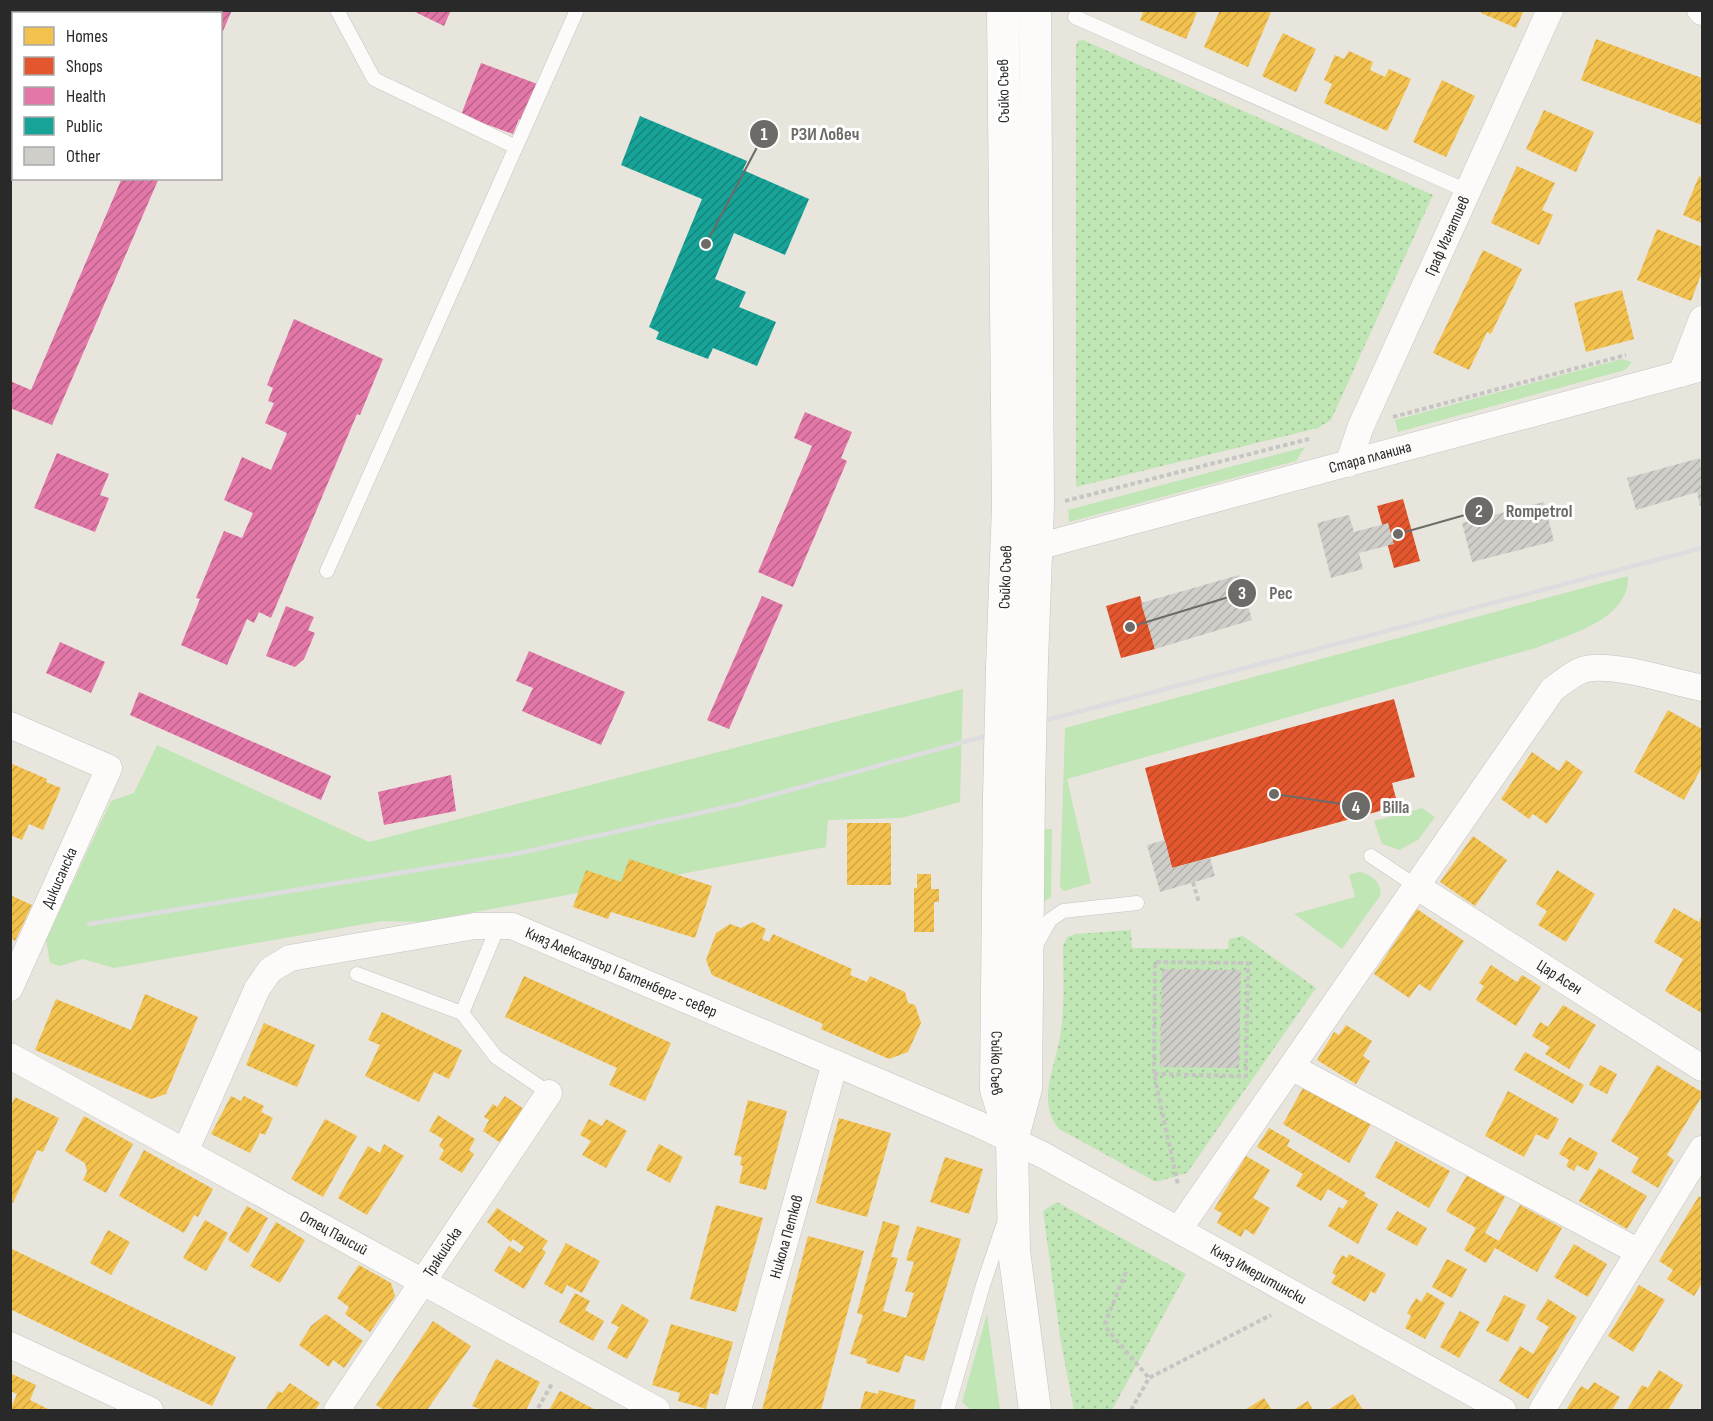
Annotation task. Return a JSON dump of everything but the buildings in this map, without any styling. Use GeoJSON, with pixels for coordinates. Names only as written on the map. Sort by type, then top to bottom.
{"type":"FeatureCollection","features":[{"type":"Feature","properties":{"kind":"street","name":"Съйко Съев"},"geometry":{"type":"LineString","coordinates":[[1003,10],[1022,548]]}},
{"type":"Feature","properties":{"kind":"street","name":"Съйко Съев"},"geometry":{"type":"LineString","coordinates":[[1012,1141],[996,1089],[999,797],[1017,664],[1022,548],[1035,10]]}},
{"type":"Feature","properties":{"kind":"street","name":"Граф Игнатиев"},"geometry":{"type":"LineString","coordinates":[[1348,464],[1360,426],[1550,10]]}},
{"type":"Feature","properties":{"kind":"street"},"geometry":{"type":"LineString","coordinates":[[1692,371],[1702,319]]}},
{"type":"Feature","properties":{"kind":"street","name":"Стара планина"},"geometry":{"type":"LineString","coordinates":[[1022,548],[1348,464],[1692,371]]}},
{"type":"Feature","properties":{"kind":"street","name":"Съйко Съев"},"geometry":{"type":"LineString","coordinates":[[1017,664],[1029,789],[1026,1088],[1012,1141],[1014,1251],[1035,1410]]}},
{"type":"Feature","properties":{"kind":"street"},"geometry":{"type":"LineString","coordinates":[[1179,1229],[1552,690],[1565,680],[1591,668],[1616,670],[1696,690]]}},
{"type":"Feature","properties":{"kind":"street","name":"Дикисанска"},"geometry":{"type":"LineString","coordinates":[[10,724],[109,768],[10,988]]}},
{"type":"Feature","properties":{"kind":"street","name":"Цар Асен"},"geometry":{"type":"LineString","coordinates":[[1416,886],[1702,1068]]}},
{"type":"Feature","properties":{"kind":"street","name":"Княз Александър I Батенберг - север"},"geometry":{"type":"LineString","coordinates":[[185,1152],[256,989],[270,970],[290,958],[475,926],[499,924],[525,929],[1012,1141]]}},
{"type":"Feature","properties":{"kind":"street","name":"Отец Паисий"},"geometry":{"type":"LineString","coordinates":[[10,1056],[657,1410]]}},
{"type":"Feature","properties":{"kind":"street","name":"Никола Петков"},"geometry":{"type":"LineString","coordinates":[[738,1410],[835,1063]]}},
{"type":"Feature","properties":{"kind":"street"},"geometry":{"type":"LineString","coordinates":[[1291,1067],[1638,1252]]}},
{"type":"Feature","properties":{"kind":"street","name":"Тракийска"},"geometry":{"type":"LineString","coordinates":[[337,1410],[549,1093]]}},
{"type":"Feature","properties":{"kind":"street","name":"Княз Имеритински"},"geometry":{"type":"LineString","coordinates":[[1012,1141],[1179,1229],[1503,1410]]}},
{"type":"Feature","properties":{"kind":"street"},"geometry":{"type":"LineString","coordinates":[[1542,1410],[1702,1149]]}},
{"type":"Feature","properties":{"kind":"street"},"geometry":{"type":"LineString","coordinates":[[10,1345],[150,1410]]}},
{"type":"Feature","properties":{"kind":"lane"},"geometry":{"type":"LineString","coordinates":[[337,10],[374,79],[516,147]]}},
{"type":"Feature","properties":{"kind":"lane"},"geometry":{"type":"LineString","coordinates":[[327,571],[577,10]]}},
{"type":"Feature","properties":{"kind":"lane"},"geometry":{"type":"LineString","coordinates":[[1075,17],[1467,191]]}},
{"type":"Feature","properties":{"kind":"lane"},"geometry":{"type":"LineString","coordinates":[[1371,856],[1416,886]]}},
{"type":"Feature","properties":{"kind":"lane"},"geometry":{"type":"LineString","coordinates":[[1028,960],[1050,920],[1063,911],[1137,903]]}},
{"type":"Feature","properties":{"kind":"lane"},"geometry":{"type":"LineString","coordinates":[[462,1013],[499,924]]}},
{"type":"Feature","properties":{"kind":"lane"},"geometry":{"type":"LineString","coordinates":[[357,974],[462,1013],[496,1057],[549,1093]]}},
{"type":"Feature","properties":{"kind":"lane"},"geometry":{"type":"LineString","coordinates":[[947,1410],[983,1285],[1013,1198]]}},
{"type":"Feature","properties":{"kind":"path"},"geometry":{"type":"LineString","coordinates":[[1383,420],[1626,355]]}},
{"type":"Feature","properties":{"kind":"path"},"geometry":{"type":"LineString","coordinates":[[1063,502],[1309,439]]}},
{"type":"Feature","properties":{"kind":"path"},"geometry":{"type":"LineString","coordinates":[[1193,882],[1198,903]]}},
{"type":"Feature","properties":{"kind":"path"},"geometry":{"type":"LineString","coordinates":[[1154,1074],[1246,1076],[1248,963],[1155,962],[1154,1074],[1178,1188]]}},
{"type":"Feature","properties":{"kind":"path"},"geometry":{"type":"LineString","coordinates":[[1126,1272],[1105,1323],[1149,1378]]}},
{"type":"Feature","properties":{"kind":"path"},"geometry":{"type":"LineString","coordinates":[[1131,1410],[1149,1378],[1271,1315]]}},
{"type":"Feature","properties":{"kind":"path"},"geometry":{"type":"LineString","coordinates":[[538,1408],[556,1377]]}},
{"type":"Feature","properties":{"kind":"green space"},"geometry":{"type":"Polygon","coordinates":[[[1083,40],[1433,195],[1331,420],[1318,428],[1076,487],[1076,46],[1078,41],[1083,40]]]}},
{"type":"Feature","properties":{"kind":"green space"},"geometry":{"type":"Polygon","coordinates":[[[1622,359],[1632,362],[1625,370],[1398,432],[1395,420],[1622,359]]]}},
{"type":"Feature","properties":{"kind":"green space"},"geometry":{"type":"Polygon","coordinates":[[[1305,447],[1296,461],[1069,522],[1068,510],[1305,447]]]}},
{"type":"Feature","properties":{"kind":"green space"},"geometry":{"type":"Polygon","coordinates":[[[1628,576],[1626,591],[1619,604],[1608,615],[1580,631],[1536,648],[1067,779],[1091,883],[1064,891],[1060,887],[1065,728],[1628,576]]]}},
{"type":"Feature","properties":{"kind":"green space"},"geometry":{"type":"Polygon","coordinates":[[[963,689],[960,802],[901,818],[828,820],[826,847],[421,922],[382,921],[114,968],[83,959],[60,966],[50,963],[46,940],[111,801],[134,793],[157,745],[369,842],[963,689]]]}},
{"type":"Feature","properties":{"kind":"green space"},"geometry":{"type":"Polygon","coordinates":[[[1422,808],[1435,817],[1418,840],[1399,850],[1382,844],[1374,821],[1422,808]]]}},
{"type":"Feature","properties":{"kind":"green space"},"geometry":{"type":"Polygon","coordinates":[[[1045,829],[1052,829],[1051,897],[1044,902],[1045,829]]]}},
{"type":"Feature","properties":{"kind":"green space"},"geometry":{"type":"Polygon","coordinates":[[[1358,872],[1367,874],[1378,883],[1380,896],[1342,949],[1294,914],[1355,897],[1349,875],[1358,872]]]}},
{"type":"Feature","properties":{"kind":"green space"},"geometry":{"type":"Polygon","coordinates":[[[1131,930],[1132,948],[1228,949],[1229,939],[1243,936],[1316,988],[1187,1173],[1156,1182],[1059,1129],[1052,1118],[1049,1106],[1048,1094],[1062,1020],[1063,946],[1067,937],[1076,934],[1131,930]]]}},
{"type":"Feature","properties":{"kind":"green space"},"geometry":{"type":"Polygon","coordinates":[[[1057,1202],[1186,1274],[1112,1410],[1074,1410],[1061,1343],[1043,1211],[1057,1202]]]}},
{"type":"Feature","properties":{"kind":"green space"},"geometry":{"type":"Polygon","coordinates":[[[987,1314],[1000,1410],[971,1410],[962,1402],[987,1314]]]}},
{"type":"Feature","properties":{"kind":"railway"},"geometry":{"type":"LineString","coordinates":[[89,924],[515,854],[736,805],[971,740],[1702,548]]}},
{"type":"Feature","properties":{"kind":"place","name":"РЗИ Ловеч"},"geometry":{"type":"Point","coordinates":[706,244]}},
{"type":"Feature","properties":{"kind":"place","name":"Rompetrol"},"geometry":{"type":"Point","coordinates":[1398,534]}},
{"type":"Feature","properties":{"kind":"place","name":"Рес"},"geometry":{"type":"Point","coordinates":[1130,627]}},
{"type":"Feature","properties":{"kind":"place","name":"Billa"},"geometry":{"type":"Point","coordinates":[1274,794]}}]}
